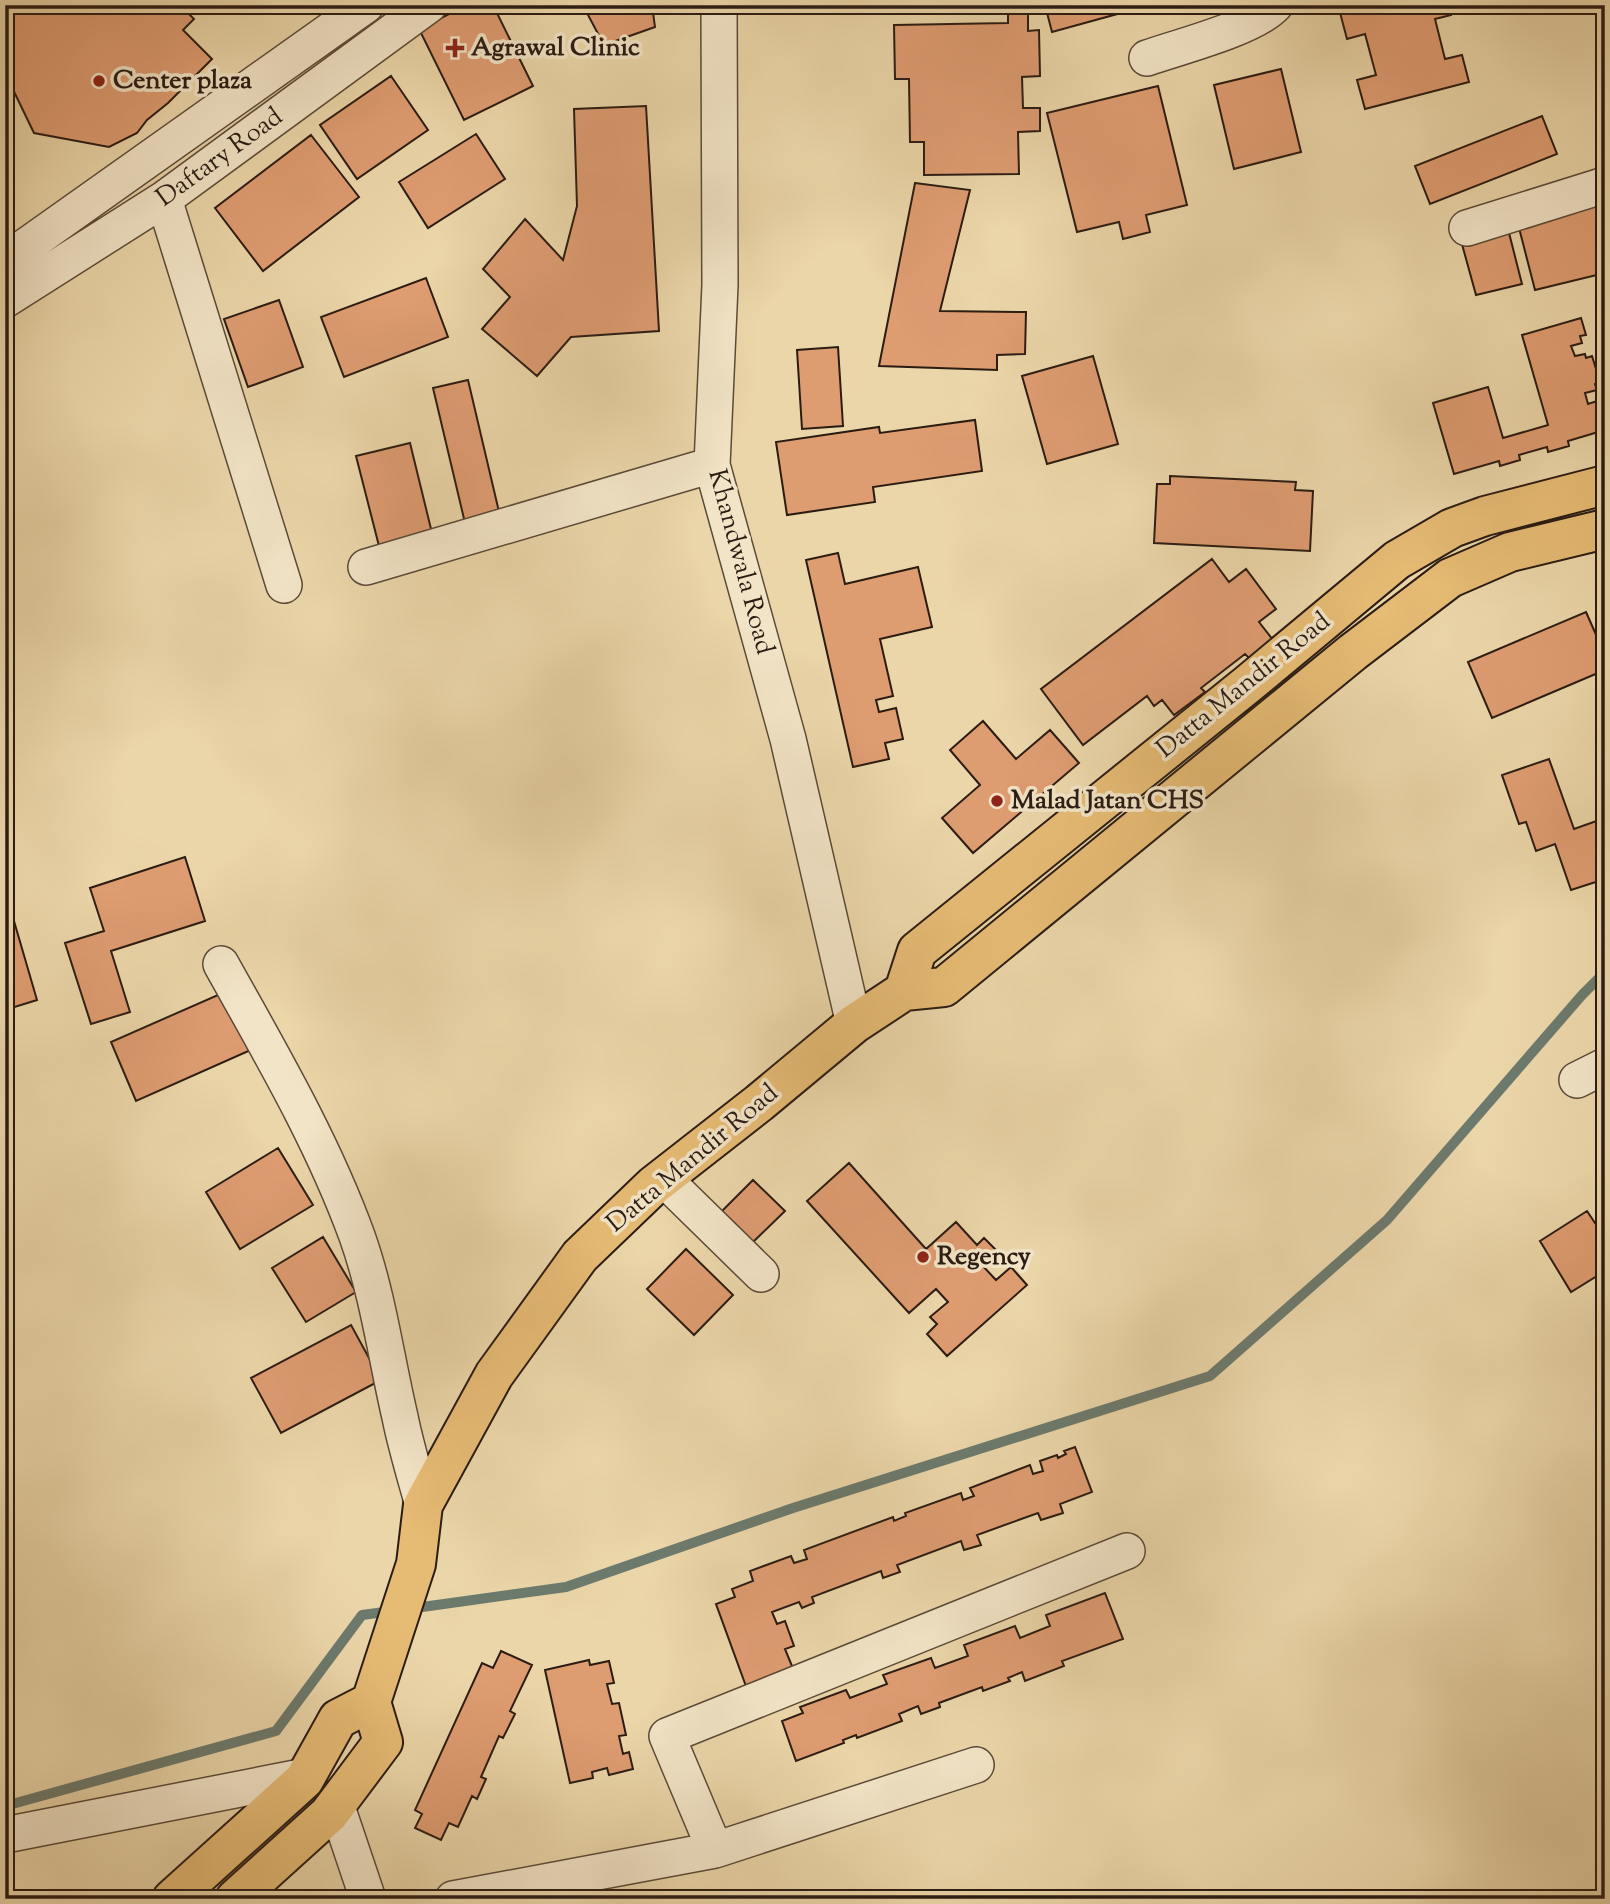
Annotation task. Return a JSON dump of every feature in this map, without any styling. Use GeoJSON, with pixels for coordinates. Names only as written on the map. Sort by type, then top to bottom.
{"type":"FeatureCollection","features":[{"type":"Feature","properties":{"kind":"main road","name":"Datta Mandir Road"},"geometry":{"type":"LineString","coordinates":[[904,991],[917,951],[1397,560],[1452,528],[1485,516],[1605,485]]}},
{"type":"Feature","properties":{"kind":"main road"},"geometry":{"type":"LineString","coordinates":[[1562,496],[1588,533]]}},
{"type":"Feature","properties":{"kind":"main road","name":"Datta Mandir Road"},"geometry":{"type":"LineString","coordinates":[[372,1702],[416,1564],[423,1505],[494,1375],[580,1256],[663,1178],[854,1024],[904,991],[944,987],[1353,652],[1450,578],[1510,552],[1588,533]]}},
{"type":"Feature","properties":{"kind":"main road"},"geometry":{"type":"LineString","coordinates":[[956,920],[985,954]]}},
{"type":"Feature","properties":{"kind":"main road"},"geometry":{"type":"LineString","coordinates":[[172,1899],[304,1780],[338,1719],[372,1702],[383,1742]]}},
{"type":"Feature","properties":{"kind":"main road"},"geometry":{"type":"LineString","coordinates":[[338,1719],[383,1742]]}},
{"type":"Feature","properties":{"kind":"main road"},"geometry":{"type":"LineString","coordinates":[[213,1862],[239,1895],[329,1814],[383,1742]]}},
{"type":"Feature","properties":{"kind":"street"},"geometry":{"type":"LineString","coordinates":[[5,261],[366,5]]}},
{"type":"Feature","properties":{"kind":"street","name":"Daftary Road"},"geometry":{"type":"LineString","coordinates":[[7,293],[164,199],[429,5]]}},
{"type":"Feature","properties":{"kind":"street","name":"Khandwala Road"},"geometry":{"type":"LineString","coordinates":[[719,5],[720,285],[712,466],[788,739],[854,1024]]}},
{"type":"Feature","properties":{"kind":"street"},"geometry":{"type":"LineString","coordinates":[[1147,58],[1245,24],[1275,5]]}},
{"type":"Feature","properties":{"kind":"street"},"geometry":{"type":"LineString","coordinates":[[1466,228],[1605,185]]}},
{"type":"Feature","properties":{"kind":"street"},"geometry":{"type":"LineString","coordinates":[[164,199],[284,585]]}},
{"type":"Feature","properties":{"kind":"street"},"geometry":{"type":"LineString","coordinates":[[366,567],[712,466]]}},
{"type":"Feature","properties":{"kind":"street"},"geometry":{"type":"LineString","coordinates":[[222,964],[330,1168],[357,1237],[377,1303],[400,1420],[423,1505]]}},
{"type":"Feature","properties":{"kind":"street"},"geometry":{"type":"LineString","coordinates":[[663,1178],[761,1274]]}},
{"type":"Feature","properties":{"kind":"street"},"geometry":{"type":"LineString","coordinates":[[715,1850],[667,1736],[1127,1551]]}},
{"type":"Feature","properties":{"kind":"street"},"geometry":{"type":"LineString","coordinates":[[453,1899],[715,1850],[976,1765]]}},
{"type":"Feature","properties":{"kind":"street"},"geometry":{"type":"LineString","coordinates":[[5,1835],[306,1776]]}},
{"type":"Feature","properties":{"kind":"street"},"geometry":{"type":"LineString","coordinates":[[336,1804],[368,1899]]}},
{"type":"Feature","properties":{"kind":"building","name":"Center plaza"},"geometry":{"type":"Polygon","coordinates":[[[5,5],[91,5],[95,13],[102,5],[180,5],[194,19],[183,30],[212,59],[147,120],[137,133],[109,147],[34,133],[5,73],[5,5]]]}},
{"type":"Feature","properties":{"kind":"building"},"geometry":{"type":"Polygon","coordinates":[[[467,5],[493,5],[533,86],[464,120],[419,29],[467,5]]]}},
{"type":"Feature","properties":{"kind":"building"},"geometry":{"type":"Polygon","coordinates":[[[607,5],[652,5],[655,27],[604,45],[588,15],[607,5]]]}},
{"type":"Feature","properties":{"kind":"building"},"geometry":{"type":"Polygon","coordinates":[[[1008,5],[1028,5],[1028,31],[1039,30],[1040,76],[1022,77],[1023,108],[1040,108],[1040,131],[1018,132],[1019,174],[924,175],[924,142],[910,142],[909,79],[895,79],[894,25],[1008,23],[1008,5]]]}},
{"type":"Feature","properties":{"kind":"building"},"geometry":{"type":"Polygon","coordinates":[[[1045,5],[1119,5],[1121,13],[1052,32],[1045,5]]]}},
{"type":"Feature","properties":{"kind":"building"},"geometry":{"type":"Polygon","coordinates":[[[1338,5],[1449,5],[1451,15],[1435,19],[1445,59],[1462,55],[1469,82],[1365,109],[1357,80],[1376,75],[1365,34],[1347,39],[1338,5]]]}},
{"type":"Feature","properties":{"kind":"building"},"geometry":{"type":"Polygon","coordinates":[[[1281,69],[1301,152],[1234,169],[1214,85],[1281,69]]]}},
{"type":"Feature","properties":{"kind":"building"},"geometry":{"type":"Polygon","coordinates":[[[391,76],[428,130],[357,179],[320,125],[391,76]]]}},
{"type":"Feature","properties":{"kind":"building"},"geometry":{"type":"Polygon","coordinates":[[[1158,86],[1187,205],[1146,215],[1150,232],[1123,239],[1119,222],[1077,232],[1047,113],[1158,86]]]}},
{"type":"Feature","properties":{"kind":"building"},"geometry":{"type":"Polygon","coordinates":[[[646,106],[659,331],[571,337],[537,376],[482,329],[510,297],[483,269],[525,219],[563,260],[577,206],[574,109],[646,106]]]}},
{"type":"Feature","properties":{"kind":"building"},"geometry":{"type":"Polygon","coordinates":[[[1542,116],[1557,154],[1430,204],[1415,166],[1542,116]]]}},
{"type":"Feature","properties":{"kind":"building"},"geometry":{"type":"Polygon","coordinates":[[[476,134],[505,179],[428,228],[399,182],[476,134]]]}},
{"type":"Feature","properties":{"kind":"building"},"geometry":{"type":"Polygon","coordinates":[[[311,135],[359,197],[263,271],[215,208],[311,135]]]}},
{"type":"Feature","properties":{"kind":"building"},"geometry":{"type":"Polygon","coordinates":[[[915,183],[970,190],[940,311],[1026,312],[1025,354],[997,355],[997,370],[879,366],[915,183]]]}},
{"type":"Feature","properties":{"kind":"building"},"geometry":{"type":"Polygon","coordinates":[[[1605,202],[1605,273],[1535,290],[1518,224],[1605,202]]]}},
{"type":"Feature","properties":{"kind":"building"},"geometry":{"type":"Polygon","coordinates":[[[1507,225],[1522,284],[1476,295],[1460,237],[1507,225]]]}},
{"type":"Feature","properties":{"kind":"building"},"geometry":{"type":"Polygon","coordinates":[[[426,278],[448,337],[344,377],[321,317],[426,278]]]}},
{"type":"Feature","properties":{"kind":"building"},"geometry":{"type":"Polygon","coordinates":[[[279,300],[303,367],[248,387],[224,319],[279,300]]]}},
{"type":"Feature","properties":{"kind":"building"},"geometry":{"type":"Polygon","coordinates":[[[1581,318],[1586,335],[1580,336],[1582,343],[1571,346],[1575,356],[1592,356],[1600,382],[1595,384],[1597,390],[1585,393],[1588,404],[1600,400],[1602,407],[1605,406],[1605,430],[1568,441],[1569,446],[1548,452],[1547,447],[1519,455],[1520,460],[1500,466],[1499,461],[1454,474],[1433,403],[1488,387],[1503,438],[1548,425],[1522,335],[1581,318]]]}},
{"type":"Feature","properties":{"kind":"building"},"geometry":{"type":"Polygon","coordinates":[[[838,347],[843,426],[802,429],[797,350],[838,347]]]}},
{"type":"Feature","properties":{"kind":"building"},"geometry":{"type":"Polygon","coordinates":[[[1093,356],[1118,444],[1047,464],[1022,376],[1093,356]]]}},
{"type":"Feature","properties":{"kind":"building"},"geometry":{"type":"Polygon","coordinates":[[[468,380],[500,516],[465,523],[433,388],[468,380]]]}},
{"type":"Feature","properties":{"kind":"building"},"geometry":{"type":"Polygon","coordinates":[[[975,420],[982,471],[873,487],[875,502],[787,515],[776,442],[879,427],[880,433],[975,420]]]}},
{"type":"Feature","properties":{"kind":"building"},"geometry":{"type":"Polygon","coordinates":[[[410,443],[432,533],[379,546],[356,456],[410,443]]]}},
{"type":"Feature","properties":{"kind":"building"},"geometry":{"type":"Polygon","coordinates":[[[1170,476],[1296,482],[1295,490],[1313,491],[1310,551],[1154,543],[1157,484],[1170,484],[1170,476]]]}},
{"type":"Feature","properties":{"kind":"building"},"geometry":{"type":"Polygon","coordinates":[[[838,553],[845,584],[918,567],[932,627],[880,639],[893,696],[876,700],[879,712],[896,708],[903,739],[885,743],[889,759],[853,767],[806,560],[838,553]]]}},
{"type":"Feature","properties":{"kind":"building"},"geometry":{"type":"Polygon","coordinates":[[[1212,559],[1229,582],[1246,569],[1276,609],[1259,622],[1273,640],[1249,658],[1245,654],[1201,688],[1205,692],[1174,715],[1162,700],[1154,706],[1147,696],[1083,745],[1041,689],[1212,559]]]}},
{"type":"Feature","properties":{"kind":"building"},"geometry":{"type":"Polygon","coordinates":[[[1586,612],[1605,655],[1605,670],[1492,718],[1468,662],[1586,612]]]}},
{"type":"Feature","properties":{"kind":"building","name":"Malad Jatan CHS"},"geometry":{"type":"Polygon","coordinates":[[[983,721],[1016,759],[1050,730],[1079,763],[973,853],[942,818],[980,785],[950,750],[983,721]]]}},
{"type":"Feature","properties":{"kind":"building"},"geometry":{"type":"Polygon","coordinates":[[[1549,759],[1574,829],[1605,818],[1605,879],[1571,890],[1555,844],[1536,851],[1526,822],[1519,824],[1502,775],[1549,759]]]}},
{"type":"Feature","properties":{"kind":"building"},"geometry":{"type":"Polygon","coordinates":[[[185,857],[205,921],[111,951],[130,1012],[91,1024],[65,943],[104,931],[90,888],[185,857]]]}},
{"type":"Feature","properties":{"kind":"building"},"geometry":{"type":"Polygon","coordinates":[[[14,921],[37,1000],[5,1010],[5,924],[14,921]]]}},
{"type":"Feature","properties":{"kind":"building"},"geometry":{"type":"Polygon","coordinates":[[[227,991],[253,1049],[136,1101],[111,1042],[227,991]]]}},
{"type":"Feature","properties":{"kind":"building"},"geometry":{"type":"Polygon","coordinates":[[[278,1148],[313,1205],[240,1249],[206,1192],[278,1148]]]}},
{"type":"Feature","properties":{"kind":"building","name":"Regency"},"geometry":{"type":"Polygon","coordinates":[[[849,1163],[926,1249],[956,1222],[977,1245],[984,1238],[996,1250],[981,1264],[996,1280],[1011,1267],[1027,1285],[947,1356],[927,1334],[937,1324],[930,1317],[948,1302],[936,1289],[909,1313],[807,1201],[849,1163]]]}},
{"type":"Feature","properties":{"kind":"building"},"geometry":{"type":"Polygon","coordinates":[[[753,1180],[785,1211],[751,1244],[720,1213],[753,1180]]]}},
{"type":"Feature","properties":{"kind":"building"},"geometry":{"type":"Polygon","coordinates":[[[1587,1211],[1605,1238],[1605,1271],[1571,1292],[1540,1241],[1587,1211]]]}},
{"type":"Feature","properties":{"kind":"building"},"geometry":{"type":"Polygon","coordinates":[[[323,1237],[356,1292],[306,1322],[272,1268],[323,1237]]]}},
{"type":"Feature","properties":{"kind":"building"},"geometry":{"type":"Polygon","coordinates":[[[686,1249],[733,1295],[694,1335],[647,1289],[686,1249]]]}},
{"type":"Feature","properties":{"kind":"building"},"geometry":{"type":"Polygon","coordinates":[[[351,1325],[381,1380],[281,1433],[251,1378],[351,1325]]]}},
{"type":"Feature","properties":{"kind":"building"},"geometry":{"type":"Polygon","coordinates":[[[1075,1447],[1092,1492],[1060,1504],[1063,1513],[1041,1520],[1038,1513],[977,1535],[981,1545],[964,1550],[961,1541],[897,1565],[900,1572],[883,1578],[881,1571],[812,1597],[814,1603],[802,1608],[799,1602],[772,1612],[777,1624],[785,1621],[794,1646],[785,1649],[794,1671],[747,1689],[716,1604],[735,1597],[732,1589],[753,1581],[750,1571],[791,1556],[794,1563],[807,1559],[804,1550],[893,1517],[894,1521],[906,1516],[905,1513],[961,1493],[963,1500],[974,1496],[970,1488],[1030,1465],[1033,1474],[1043,1471],[1040,1461],[1057,1455],[1058,1458],[1066,1454],[1064,1451],[1075,1447]]]}},
{"type":"Feature","properties":{"kind":"building"},"geometry":{"type":"Polygon","coordinates":[[[1105,1593],[1123,1639],[1062,1661],[1064,1666],[1025,1681],[1022,1672],[1008,1678],[1010,1681],[983,1691],[982,1687],[939,1703],[940,1707],[921,1714],[918,1706],[899,1714],[902,1721],[857,1738],[856,1735],[843,1740],[844,1743],[796,1761],[782,1721],[803,1713],[800,1707],[846,1690],[850,1698],[887,1684],[883,1675],[931,1658],[935,1668],[968,1656],[964,1645],[1015,1626],[1020,1638],[1050,1626],[1046,1615],[1105,1593]]]}},
{"type":"Feature","properties":{"kind":"building"},"geometry":{"type":"Polygon","coordinates":[[[501,1651],[532,1665],[510,1711],[515,1714],[503,1738],[499,1736],[481,1777],[486,1779],[477,1799],[472,1796],[458,1827],[449,1823],[441,1840],[415,1828],[422,1814],[415,1810],[482,1663],[493,1668],[501,1651]]]}},
{"type":"Feature","properties":{"kind":"building"},"geometry":{"type":"Polygon","coordinates":[[[589,1660],[590,1665],[609,1661],[614,1683],[607,1684],[612,1704],[619,1703],[626,1735],[619,1736],[623,1754],[629,1752],[633,1769],[609,1775],[607,1768],[592,1772],[593,1778],[570,1783],[545,1670],[589,1660]]]}},
{"type":"Feature","properties":{"kind":"waterway"},"geometry":{"type":"LineString","coordinates":[[408,1609],[566,1587],[793,1508],[1210,1376],[1387,1220],[1605,972]]}},
{"type":"Feature","properties":{"kind":"waterway"},"geometry":{"type":"LineString","coordinates":[[5,1806],[276,1731],[362,1615],[392,1611]]}},
{"type":"Feature","properties":{"kind":"place","name":"Agrawal Clinic"},"geometry":{"type":"Point","coordinates":[455,48]}},
{"type":"Feature","properties":{"kind":"place","name":"Center plaza"},"geometry":{"type":"Point","coordinates":[99,81]}},
{"type":"Feature","properties":{"kind":"place","name":"Malad Jatan CHS"},"geometry":{"type":"Point","coordinates":[997,801]}},
{"type":"Feature","properties":{"kind":"place","name":"Regency"},"geometry":{"type":"Point","coordinates":[923,1257]}}]}
